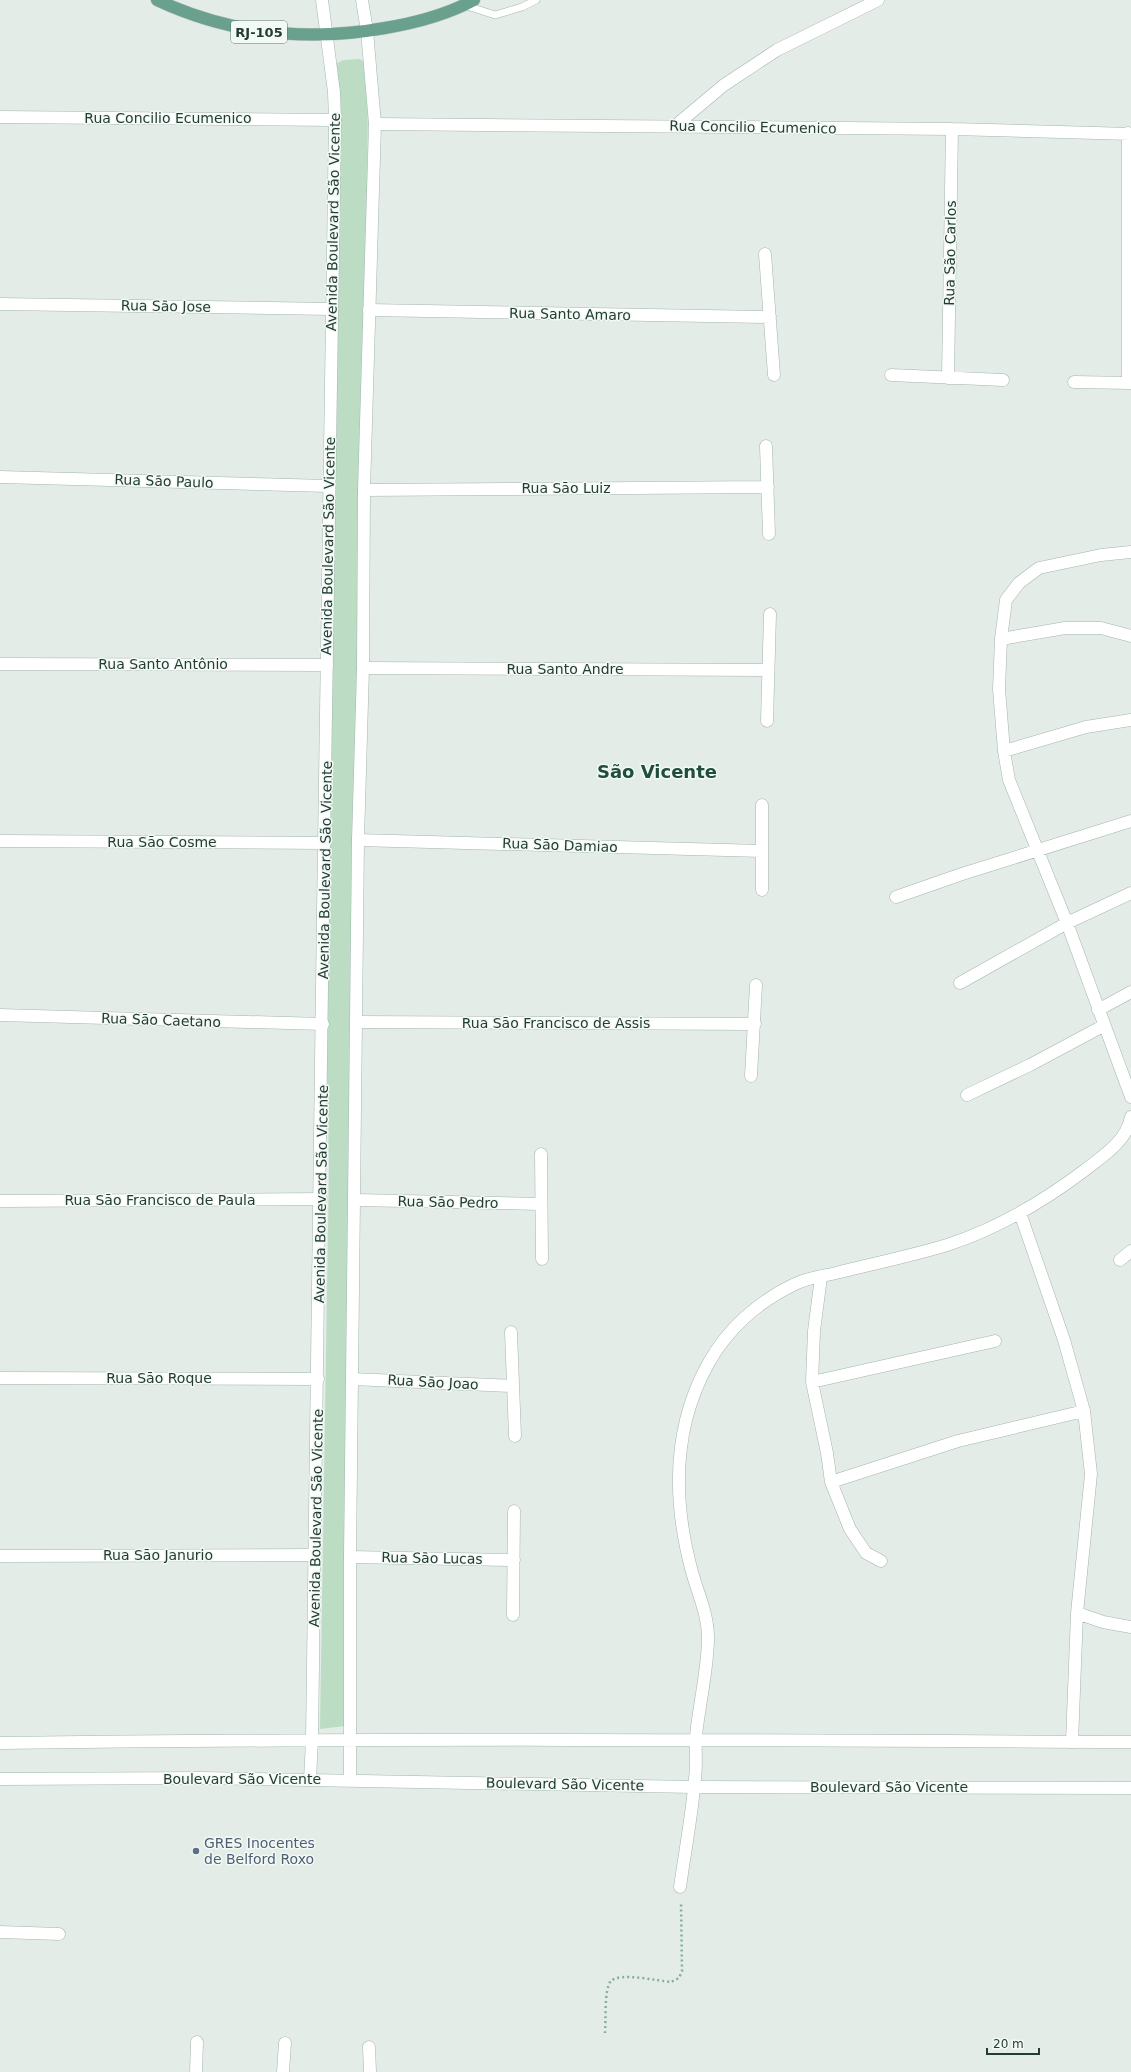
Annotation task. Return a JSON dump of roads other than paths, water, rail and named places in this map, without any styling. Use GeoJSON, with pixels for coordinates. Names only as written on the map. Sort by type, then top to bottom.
{"type":"FeatureCollection","features":[{"type":"Feature","properties":{"kind":"main road","name":"RJ-105"},"geometry":{"type":"LineString","coordinates":[[157,0],[214,22],[260,32],[307,36],[367,31],[416,23],[469,3]]}},
{"type":"Feature","properties":{"kind":"street","name":"Avenida Boulevard São Vicente"},"geometry":{"type":"LineString","coordinates":[[310,1780],[312,1741],[321,1199],[328,486],[335,120],[327,35],[322,0]]}},
{"type":"Feature","properties":{"kind":"street"},"geometry":{"type":"LineString","coordinates":[[350,1780],[350,1557],[358,840],[363,668],[364,490],[375,124],[367,31],[362,0]]}},
{"type":"Feature","properties":{"kind":"street"},"geometry":{"type":"LineString","coordinates":[[675,126],[724,84],[777,50],[878,0]]}},
{"type":"Feature","properties":{"kind":"street","name":"Rua Concilio Ecumenico"},"geometry":{"type":"LineString","coordinates":[[0,117],[335,120]]}},
{"type":"Feature","properties":{"kind":"street","name":"Rua Concilio Ecumenico"},"geometry":{"type":"LineString","coordinates":[[375,124],[952,129],[1130,134]]}},
{"type":"Feature","properties":{"kind":"street","name":"Rua São Carlos"},"geometry":{"type":"LineString","coordinates":[[948,378],[952,129]]}},
{"type":"Feature","properties":{"kind":"street"},"geometry":{"type":"LineString","coordinates":[[1074,382],[1129,383],[1130,134]]}},
{"type":"Feature","properties":{"kind":"street"},"geometry":{"type":"LineString","coordinates":[[765,254],[774,375]]}},
{"type":"Feature","properties":{"kind":"street","name":"Rua Sāo Jose"},"geometry":{"type":"LineString","coordinates":[[0,304],[331,309]]}},
{"type":"Feature","properties":{"kind":"street","name":"Rua Santo Amaro"},"geometry":{"type":"LineString","coordinates":[[369,310],[770,317]]}},
{"type":"Feature","properties":{"kind":"street"},"geometry":{"type":"LineString","coordinates":[[891,375],[1003,380]]}},
{"type":"Feature","properties":{"kind":"street"},"geometry":{"type":"LineString","coordinates":[[766,446],[769,534]]}},
{"type":"Feature","properties":{"kind":"street","name":"Rua Sāo Paulo"},"geometry":{"type":"LineString","coordinates":[[0,477],[328,486]]}},
{"type":"Feature","properties":{"kind":"street","name":"Rua Sāo Luiz"},"geometry":{"type":"LineString","coordinates":[[364,490],[768,487]]}},
{"type":"Feature","properties":{"kind":"street"},"geometry":{"type":"LineString","coordinates":[[1131,552],[1101,555],[1039,568],[1019,582],[1006,600],[1001,639],[999,689],[1004,751],[1009,780],[1067,923],[1131,1097]]}},
{"type":"Feature","properties":{"kind":"street"},"geometry":{"type":"LineString","coordinates":[[766,721],[770,614]]}},
{"type":"Feature","properties":{"kind":"street"},"geometry":{"type":"LineString","coordinates":[[1001,639],[1065,628],[1101,628],[1131,636]]}},
{"type":"Feature","properties":{"kind":"street","name":"Rua Santo Antônio"},"geometry":{"type":"LineString","coordinates":[[0,664],[327,665]]}},
{"type":"Feature","properties":{"kind":"street","name":"Rua Santo Andre"},"geometry":{"type":"LineString","coordinates":[[363,668],[768,670]]}},
{"type":"Feature","properties":{"kind":"street"},"geometry":{"type":"LineString","coordinates":[[1004,751],[1086,727],[1131,720]]}},
{"type":"Feature","properties":{"kind":"street"},"geometry":{"type":"LineString","coordinates":[[762,805],[762,890]]}},
{"type":"Feature","properties":{"kind":"street"},"geometry":{"type":"LineString","coordinates":[[896,896],[1131,821]]}},
{"type":"Feature","properties":{"kind":"street","name":"Rua Sāo Damiao"},"geometry":{"type":"LineString","coordinates":[[358,840],[762,851]]}},
{"type":"Feature","properties":{"kind":"street","name":"Rua Sāo Cosme"},"geometry":{"type":"LineString","coordinates":[[0,841],[325,843]]}},
{"type":"Feature","properties":{"kind":"street"},"geometry":{"type":"LineString","coordinates":[[960,983],[1067,923],[1131,893]]}},
{"type":"Feature","properties":{"kind":"street"},"geometry":{"type":"LineString","coordinates":[[752,1076],[756,986]]}},
{"type":"Feature","properties":{"kind":"street"},"geometry":{"type":"LineString","coordinates":[[1098,1010],[1131,992]]}},
{"type":"Feature","properties":{"kind":"street","name":"Rua Sāo Caetano"},"geometry":{"type":"LineString","coordinates":[[0,1015],[323,1024]]}},
{"type":"Feature","properties":{"kind":"street","name":"Rua Sāo Francisco de Assis"},"geometry":{"type":"LineString","coordinates":[[357,1022],[755,1024]]}},
{"type":"Feature","properties":{"kind":"street"},"geometry":{"type":"LineString","coordinates":[[967,1096],[1104,1026]]}},
{"type":"Feature","properties":{"kind":"street"},"geometry":{"type":"LineString","coordinates":[[680,1887],[694,1787],[696,1740],[708,1638],[706,1616],[700,1593],[692,1574],[680,1514],[678,1470],[686,1422],[695,1392],[708,1363],[732,1329],[761,1304],[797,1283],[948,1244],[1020,1213],[1069,1182],[1108,1153],[1130,1124]]}},
{"type":"Feature","properties":{"kind":"street"},"geometry":{"type":"LineString","coordinates":[[541,1154],[542,1259]]}},
{"type":"Feature","properties":{"kind":"street","name":"Rua Sāo Francisco de Paula"},"geometry":{"type":"LineString","coordinates":[[0,1201],[321,1199]]}},
{"type":"Feature","properties":{"kind":"street","name":"Rua Sāo Pedro"},"geometry":{"type":"LineString","coordinates":[[354,1200],[541,1204]]}},
{"type":"Feature","properties":{"kind":"street"},"geometry":{"type":"LineString","coordinates":[[1020,1213],[1064,1340],[1084,1411],[1091,1474],[1077,1613],[1072,1742]]}},
{"type":"Feature","properties":{"kind":"street"},"geometry":{"type":"LineString","coordinates":[[1120,1260],[1131,1251]]}},
{"type":"Feature","properties":{"kind":"street"},"geometry":{"type":"LineString","coordinates":[[821,1277],[814,1331],[812,1382],[827,1453],[831,1482],[850,1529],[866,1553],[881,1562]]}},
{"type":"Feature","properties":{"kind":"street"},"geometry":{"type":"LineString","coordinates":[[511,1332],[515,1436]]}},
{"type":"Feature","properties":{"kind":"street"},"geometry":{"type":"LineString","coordinates":[[812,1382],[995,1341]]}},
{"type":"Feature","properties":{"kind":"street","name":"Rua Sāo Roque"},"geometry":{"type":"LineString","coordinates":[[0,1378],[318,1379]]}},
{"type":"Feature","properties":{"kind":"street","name":"Rua Sāo Joao"},"geometry":{"type":"LineString","coordinates":[[352,1379],[513,1386]]}},
{"type":"Feature","properties":{"kind":"street"},"geometry":{"type":"LineString","coordinates":[[831,1482],[958,1441],[1084,1411]]}},
{"type":"Feature","properties":{"kind":"street"},"geometry":{"type":"LineString","coordinates":[[513,1615],[514,1511]]}},
{"type":"Feature","properties":{"kind":"street","name":"Rua Sāo Janurio"},"geometry":{"type":"LineString","coordinates":[[0,1556],[315,1555]]}},
{"type":"Feature","properties":{"kind":"street","name":"Rua Sāo Lucas"},"geometry":{"type":"LineString","coordinates":[[350,1557],[514,1560]]}},
{"type":"Feature","properties":{"kind":"street"},"geometry":{"type":"LineString","coordinates":[[1077,1613],[1103,1622],[1131,1627]]}},
{"type":"Feature","properties":{"kind":"street"},"geometry":{"type":"LineString","coordinates":[[0,1742],[696,1740],[1131,1742]]}},
{"type":"Feature","properties":{"kind":"street","name":"Boulevard São Vicente"},"geometry":{"type":"LineString","coordinates":[[0,1779],[350,1780],[694,1787],[1131,1788]]}},
{"type":"Feature","properties":{"kind":"street"},"geometry":{"type":"LineString","coordinates":[[0,1932],[59,1934]]}},
{"type":"Feature","properties":{"kind":"street"},"geometry":{"type":"LineString","coordinates":[[196,2072],[197,2042]]}},
{"type":"Feature","properties":{"kind":"street"},"geometry":{"type":"LineString","coordinates":[[283,2072],[285,2043]]}},
{"type":"Feature","properties":{"kind":"street"},"geometry":{"type":"LineString","coordinates":[[369,2047],[370,2072]]}},
{"type":"Feature","properties":{"kind":"lane"},"geometry":{"type":"LineString","coordinates":[[469,3],[496,15],[522,7],[536,0]]}},
{"type":"Feature","properties":{"kind":"place","name":"GRES Inocentes de Belford Roxo"},"geometry":{"type":"Point","coordinates":[196,1851]}},
{"type":"Feature","properties":{"kind":"district","name":"São Vicente"},"geometry":{"type":"Point","coordinates":[657,771]}}]}
